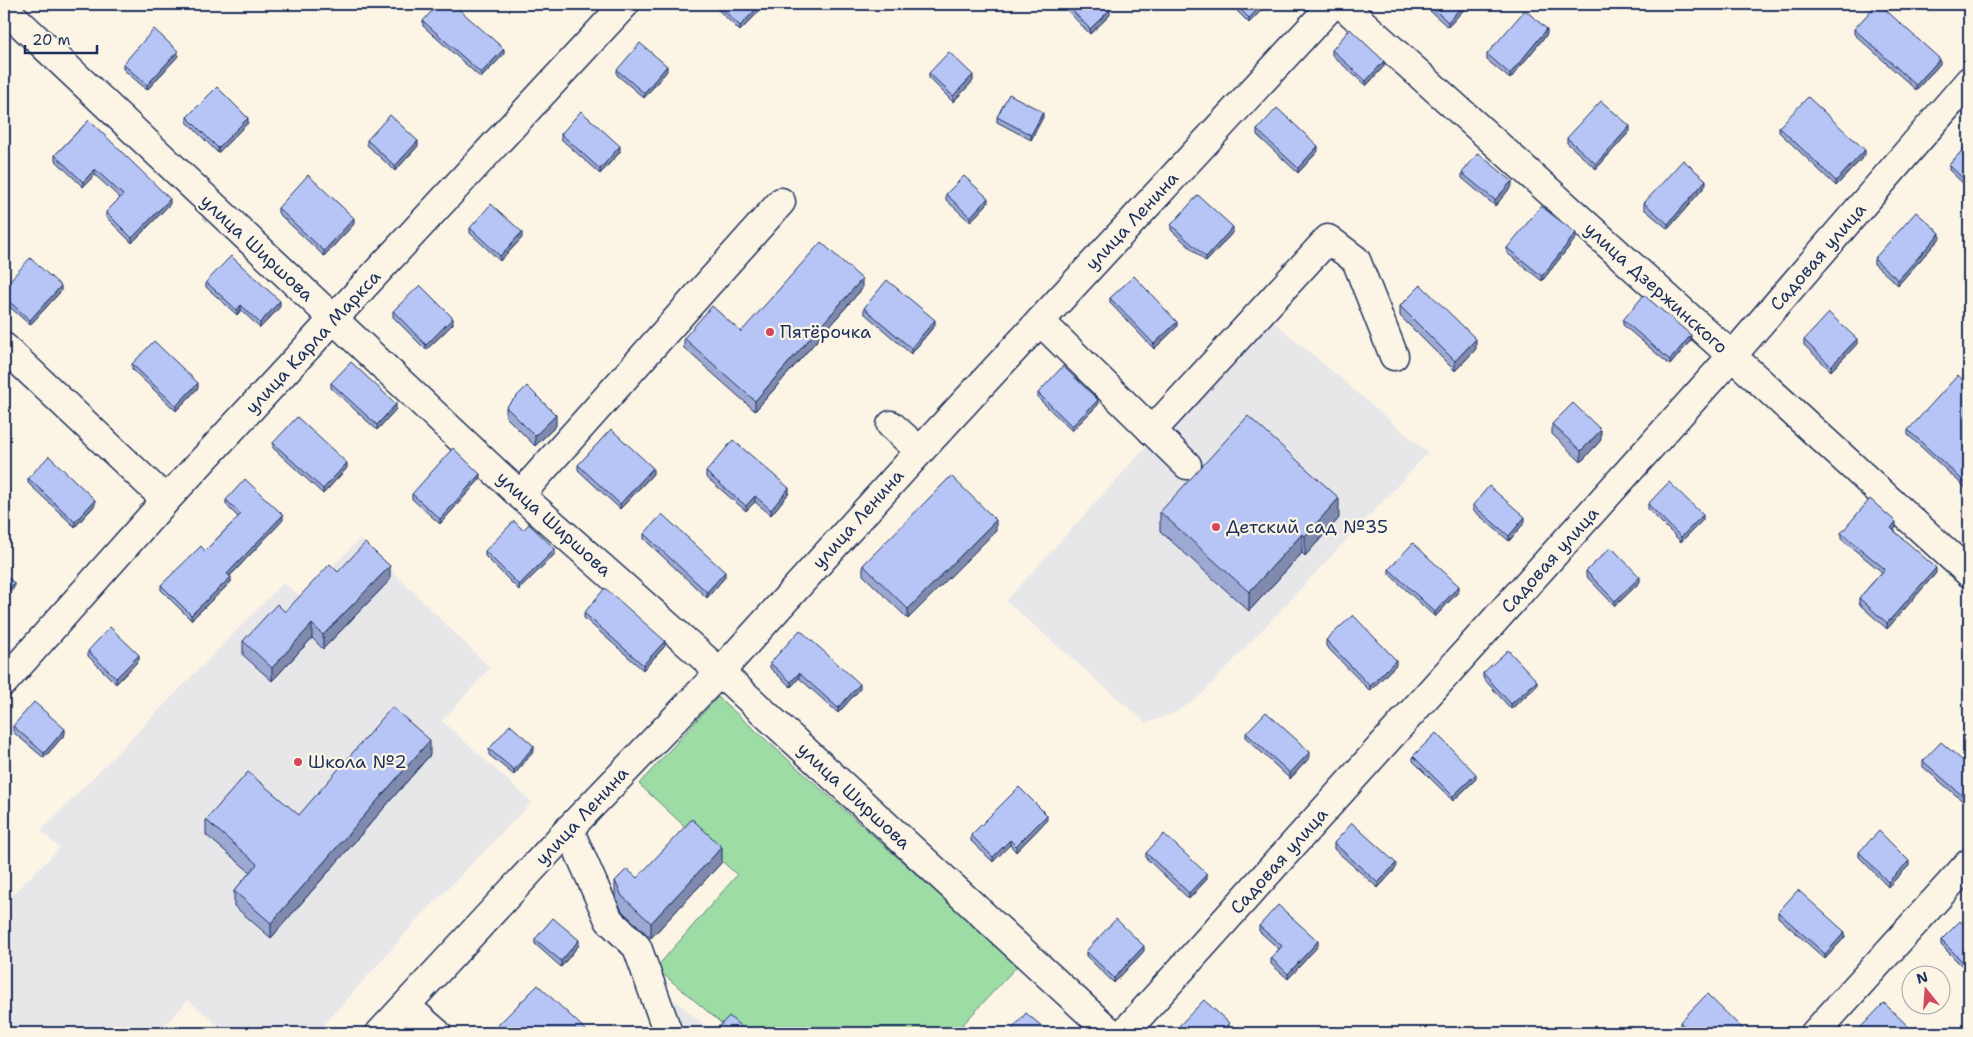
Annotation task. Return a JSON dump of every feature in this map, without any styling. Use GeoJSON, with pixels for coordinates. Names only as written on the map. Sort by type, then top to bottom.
{"type":"FeatureCollection","features":[{"type":"Feature","properties":{"kind":"street","name":"улица Карла Маркса"},"geometry":{"type":"LineString","coordinates":[[4,682],[166,500],[625,4]]}},
{"type":"Feature","properties":{"kind":"street","name":"улица Ленина"},"geometry":{"type":"LineString","coordinates":[[380,1033],[569,829],[720,672],[1040,320],[1333,4]]}},
{"type":"Feature","properties":{"kind":"street","name":"улица Дзержинского"},"geometry":{"type":"LineString","coordinates":[[1344,4],[1355,17],[1732,356],[1969,573]]}},
{"type":"Feature","properties":{"kind":"street","name":"улица Ширшова"},"geometry":{"type":"LineString","coordinates":[[4,8],[520,495],[720,672],[1111,1033]]}},
{"type":"Feature","properties":{"kind":"street","name":"Садовая улица"},"geometry":{"type":"LineString","coordinates":[[1124,1033],[1732,356],[1969,81]]}},
{"type":"Feature","properties":{"kind":"street"},"geometry":{"type":"LineString","coordinates":[[520,495],[781,202]]}},
{"type":"Feature","properties":{"kind":"street"},"geometry":{"type":"LineString","coordinates":[[1152,431],[1328,239],[1356,260],[1394,356]]}},
{"type":"Feature","properties":{"kind":"street"},"geometry":{"type":"LineString","coordinates":[[1040,320],[1187,465]]}},
{"type":"Feature","properties":{"kind":"street"},"geometry":{"type":"LineString","coordinates":[[4,347],[166,500]]}},
{"type":"Feature","properties":{"kind":"street"},"geometry":{"type":"LineString","coordinates":[[891,424],[920,451]]}},
{"type":"Feature","properties":{"kind":"street"},"geometry":{"type":"LineString","coordinates":[[569,829],[609,920],[638,947],[668,1033]]}},
{"type":"Feature","properties":{"kind":"street"},"geometry":{"type":"LineString","coordinates":[[1815,1033],[1969,863]]}},
{"type":"Feature","properties":{"kind":"street"},"geometry":{"type":"LineString","coordinates":[[406,1006],[436,1033]]}},
{"type":"Feature","properties":{"kind":"shaded area","name":"Детский сад №35"},"geometry":{"type":"Polygon","coordinates":[[[1266,315],[1428,453],[1201,695],[1175,713],[1146,723],[1006,601],[1266,315]]]}},
{"type":"Feature","properties":{"kind":"shaded area","name":"Школа №2"},"geometry":{"type":"Polygon","coordinates":[[[360,539],[490,668],[442,721],[532,802],[422,915],[317,1033],[227,1033],[188,1000],[158,1033],[4,1033],[4,903],[60,848],[41,831],[283,583],[302,597],[360,539]]]}},
{"type":"Feature","properties":{"kind":"shaded area"},"geometry":{"type":"Polygon","coordinates":[[[674,1000],[714,1033],[645,1033],[674,1000]]]}},
{"type":"Feature","properties":{"kind":"green space"},"geometry":{"type":"Polygon","coordinates":[[[718,697],[1018,965],[955,1033],[733,1033],[656,968],[737,875],[639,784],[718,697]]]}},
{"type":"Feature","properties":{"kind":"building"},"geometry":{"type":"Polygon","coordinates":[[[438,4],[453,4],[504,49],[481,73],[423,21],[438,4]]]}},
{"type":"Feature","properties":{"kind":"building"},"geometry":{"type":"Polygon","coordinates":[[[717,4],[761,4],[740,26],[717,4]]]}},
{"type":"Feature","properties":{"kind":"building"},"geometry":{"type":"Polygon","coordinates":[[[1066,4],[1104,4],[1110,10],[1090,29],[1066,4]]]}},
{"type":"Feature","properties":{"kind":"building"},"geometry":{"type":"Polygon","coordinates":[[[1235,4],[1263,4],[1249,18],[1235,4]]]}},
{"type":"Feature","properties":{"kind":"building"},"geometry":{"type":"Polygon","coordinates":[[[1428,4],[1464,4],[1448,22],[1428,4]]]}},
{"type":"Feature","properties":{"kind":"building"},"geometry":{"type":"Polygon","coordinates":[[[1877,4],[1940,59],[1916,85],[1854,29],[1877,4]]]}},
{"type":"Feature","properties":{"kind":"building"},"geometry":{"type":"Polygon","coordinates":[[[1525,10],[1547,29],[1510,74],[1487,54],[1525,10]]]}},
{"type":"Feature","properties":{"kind":"building"},"geometry":{"type":"Polygon","coordinates":[[[154,29],[178,51],[147,85],[123,64],[154,29]]]}},
{"type":"Feature","properties":{"kind":"building"},"geometry":{"type":"Polygon","coordinates":[[[1350,29],[1384,61],[1366,81],[1332,50],[1350,29]]]}},
{"type":"Feature","properties":{"kind":"building"},"geometry":{"type":"Polygon","coordinates":[[[640,43],[667,66],[644,93],[617,70],[640,43]]]}},
{"type":"Feature","properties":{"kind":"building"},"geometry":{"type":"Polygon","coordinates":[[[949,52],[973,75],[953,96],[929,73],[949,52]]]}},
{"type":"Feature","properties":{"kind":"building"},"geometry":{"type":"Polygon","coordinates":[[[217,87],[248,118],[218,148],[187,117],[217,87]]]}},
{"type":"Feature","properties":{"kind":"building"},"geometry":{"type":"Polygon","coordinates":[[[1009,94],[1043,112],[1031,135],[997,117],[1009,94]]]}},
{"type":"Feature","properties":{"kind":"building"},"geometry":{"type":"Polygon","coordinates":[[[1808,97],[1865,150],[1836,181],[1779,127],[1808,97]]]}},
{"type":"Feature","properties":{"kind":"building"},"geometry":{"type":"Polygon","coordinates":[[[1601,101],[1630,126],[1596,164],[1567,138],[1601,101]]]}},
{"type":"Feature","properties":{"kind":"building"},"geometry":{"type":"Polygon","coordinates":[[[1277,108],[1318,146],[1298,168],[1257,130],[1277,108]]]}},
{"type":"Feature","properties":{"kind":"building"},"geometry":{"type":"Polygon","coordinates":[[[581,111],[620,146],[600,169],[561,134],[581,111]]]}},
{"type":"Feature","properties":{"kind":"building"},"geometry":{"type":"Polygon","coordinates":[[[390,115],[418,141],[395,166],[367,140],[390,115]]]}},
{"type":"Feature","properties":{"kind":"building"},"geometry":{"type":"Polygon","coordinates":[[[89,120],[170,199],[132,238],[106,212],[123,195],[95,169],[83,182],[55,155],[89,120]]]}},
{"type":"Feature","properties":{"kind":"building"},"geometry":{"type":"Polygon","coordinates":[[[1969,143],[1969,184],[1949,165],[1969,143]]]}},
{"type":"Feature","properties":{"kind":"building"},"geometry":{"type":"Polygon","coordinates":[[[1478,153],[1512,181],[1495,200],[1462,173],[1478,153]]]}},
{"type":"Feature","properties":{"kind":"building"},"geometry":{"type":"Polygon","coordinates":[[[1683,160],[1706,180],[1668,224],[1644,203],[1683,160]]]}},
{"type":"Feature","properties":{"kind":"building"},"geometry":{"type":"Polygon","coordinates":[[[308,175],[354,218],[324,251],[278,208],[308,175]]]}},
{"type":"Feature","properties":{"kind":"building"},"geometry":{"type":"Polygon","coordinates":[[[964,176],[988,198],[970,217],[946,194],[964,176]]]}},
{"type":"Feature","properties":{"kind":"building"},"geometry":{"type":"Polygon","coordinates":[[[1198,195],[1233,227],[1206,257],[1171,225],[1198,195]]]}},
{"type":"Feature","properties":{"kind":"building"},"geometry":{"type":"Polygon","coordinates":[[[491,204],[522,232],[500,256],[470,228],[491,204]]]}},
{"type":"Feature","properties":{"kind":"building"},"geometry":{"type":"Polygon","coordinates":[[[1541,206],[1576,233],[1542,276],[1507,248],[1541,206]]]}},
{"type":"Feature","properties":{"kind":"building"},"geometry":{"type":"Polygon","coordinates":[[[1916,212],[1940,233],[1898,280],[1874,259],[1916,212]]]}},
{"type":"Feature","properties":{"kind":"building"},"geometry":{"type":"Polygon","coordinates":[[[821,242],[862,279],[755,401],[684,338],[712,306],[741,332],[821,242]]]}},
{"type":"Feature","properties":{"kind":"building"},"geometry":{"type":"Polygon","coordinates":[[[231,256],[280,301],[260,323],[241,305],[237,310],[206,282],[231,256]]]}},
{"type":"Feature","properties":{"kind":"building"},"geometry":{"type":"Polygon","coordinates":[[[30,258],[61,286],[30,320],[4,297],[4,287],[30,258]]]}},
{"type":"Feature","properties":{"kind":"building"},"geometry":{"type":"Polygon","coordinates":[[[1134,276],[1177,322],[1154,344],[1110,298],[1134,276]]]}},
{"type":"Feature","properties":{"kind":"building"},"geometry":{"type":"Polygon","coordinates":[[[887,280],[935,320],[911,348],[864,308],[887,280]]]}},
{"type":"Feature","properties":{"kind":"building"},"geometry":{"type":"Polygon","coordinates":[[[420,285],[453,318],[426,345],[393,311],[420,285]]]}},
{"type":"Feature","properties":{"kind":"building"},"geometry":{"type":"Polygon","coordinates":[[[1421,285],[1476,339],[1455,361],[1400,306],[1421,285]]]}},
{"type":"Feature","properties":{"kind":"building"},"geometry":{"type":"Polygon","coordinates":[[[1644,295],[1691,335],[1670,360],[1623,320],[1644,295]]]}},
{"type":"Feature","properties":{"kind":"building"},"geometry":{"type":"Polygon","coordinates":[[[1829,313],[1857,339],[1831,366],[1804,340],[1829,313]]]}},
{"type":"Feature","properties":{"kind":"building"},"geometry":{"type":"Polygon","coordinates":[[[154,341],[198,383],[176,406],[132,364],[154,341]]]}},
{"type":"Feature","properties":{"kind":"building"},"geometry":{"type":"Polygon","coordinates":[[[351,362],[396,404],[377,425],[331,383],[351,362]]]}},
{"type":"Feature","properties":{"kind":"building"},"geometry":{"type":"Polygon","coordinates":[[[1063,366],[1098,400],[1072,426],[1038,393],[1063,366]]]}},
{"type":"Feature","properties":{"kind":"building"},"geometry":{"type":"Polygon","coordinates":[[[4,369],[8,374],[4,379],[4,369]]]}},
{"type":"Feature","properties":{"kind":"building"},"geometry":{"type":"Polygon","coordinates":[[[1958,375],[1969,386],[1969,420],[1966,423],[1969,426],[1969,486],[1908,430],[1958,375]]]}},
{"type":"Feature","properties":{"kind":"building"},"geometry":{"type":"Polygon","coordinates":[[[527,386],[556,415],[535,436],[506,407],[527,386]]]}},
{"type":"Feature","properties":{"kind":"building"},"geometry":{"type":"Polygon","coordinates":[[[1573,403],[1601,430],[1581,451],[1552,424],[1573,403]]]}},
{"type":"Feature","properties":{"kind":"building"},"geometry":{"type":"Polygon","coordinates":[[[1248,416],[1339,498],[1305,536],[1302,534],[1249,592],[1160,512],[1248,416]]]}},
{"type":"Feature","properties":{"kind":"building"},"geometry":{"type":"Polygon","coordinates":[[[297,417],[347,463],[323,489],[273,443],[297,417]]]}},
{"type":"Feature","properties":{"kind":"building"},"geometry":{"type":"Polygon","coordinates":[[[611,429],[653,468],[620,504],[578,465],[611,429]]]}},
{"type":"Feature","properties":{"kind":"building"},"geometry":{"type":"Polygon","coordinates":[[[733,440],[789,488],[771,510],[755,496],[746,506],[706,472],[733,440]]]}},
{"type":"Feature","properties":{"kind":"building"},"geometry":{"type":"Polygon","coordinates":[[[453,448],[480,474],[440,519],[412,494],[453,448]]]}},
{"type":"Feature","properties":{"kind":"building"},"geometry":{"type":"Polygon","coordinates":[[[49,456],[95,500],[75,522],[28,478],[49,456]]]}},
{"type":"Feature","properties":{"kind":"building"},"geometry":{"type":"Polygon","coordinates":[[[951,476],[996,520],[908,609],[863,565],[951,476]]]}},
{"type":"Feature","properties":{"kind":"building"},"geometry":{"type":"Polygon","coordinates":[[[245,479],[283,515],[227,574],[231,577],[191,615],[161,585],[201,546],[205,551],[241,514],[226,500],[245,479]]]}},
{"type":"Feature","properties":{"kind":"building"},"geometry":{"type":"Polygon","coordinates":[[[1669,482],[1703,515],[1681,537],[1648,504],[1669,482]]]}},
{"type":"Feature","properties":{"kind":"building"},"geometry":{"type":"Polygon","coordinates":[[[1489,486],[1525,517],[1509,536],[1473,505],[1489,486]]]}},
{"type":"Feature","properties":{"kind":"building"},"geometry":{"type":"Polygon","coordinates":[[[1870,499],[1896,522],[1891,528],[1936,568],[1887,623],[1859,598],[1885,569],[1841,533],[1870,499]]]}},
{"type":"Feature","properties":{"kind":"building"},"geometry":{"type":"Polygon","coordinates":[[[662,514],[725,572],[707,592],[644,534],[662,514]]]}},
{"type":"Feature","properties":{"kind":"building"},"geometry":{"type":"Polygon","coordinates":[[[514,521],[523,530],[529,524],[555,549],[519,585],[485,551],[514,521]]]}},
{"type":"Feature","properties":{"kind":"building"},"geometry":{"type":"Polygon","coordinates":[[[365,543],[390,566],[323,635],[312,624],[272,668],[243,641],[277,604],[285,612],[330,564],[338,572],[365,543]]]}},
{"type":"Feature","properties":{"kind":"building"},"geometry":{"type":"Polygon","coordinates":[[[1413,543],[1459,586],[1435,612],[1389,569],[1413,543]]]}},
{"type":"Feature","properties":{"kind":"building"},"geometry":{"type":"Polygon","coordinates":[[[1611,547],[1640,577],[1615,601],[1586,571],[1611,547]]]}},
{"type":"Feature","properties":{"kind":"building"},"geometry":{"type":"Polygon","coordinates":[[[4,573],[14,583],[4,594],[4,573]]]}},
{"type":"Feature","properties":{"kind":"building"},"geometry":{"type":"Polygon","coordinates":[[[605,588],[665,641],[643,665],[584,613],[605,588]]]}},
{"type":"Feature","properties":{"kind":"building"},"geometry":{"type":"Polygon","coordinates":[[[1353,615],[1396,660],[1370,686],[1326,640],[1353,615]]]}},
{"type":"Feature","properties":{"kind":"building"},"geometry":{"type":"Polygon","coordinates":[[[110,627],[139,655],[116,678],[88,651],[110,627]]]}},
{"type":"Feature","properties":{"kind":"building"},"geometry":{"type":"Polygon","coordinates":[[[800,630],[860,684],[838,708],[799,673],[791,682],[770,663],[800,630]]]}},
{"type":"Feature","properties":{"kind":"building"},"geometry":{"type":"Polygon","coordinates":[[[1508,650],[1537,681],[1511,704],[1483,673],[1508,650]]]}},
{"type":"Feature","properties":{"kind":"building"},"geometry":{"type":"Polygon","coordinates":[[[34,702],[65,729],[44,753],[13,726],[34,702]]]}},
{"type":"Feature","properties":{"kind":"building"},"geometry":{"type":"Polygon","coordinates":[[[392,707],[430,740],[271,923],[234,891],[257,864],[206,820],[248,772],[299,815],[392,707]]]}},
{"type":"Feature","properties":{"kind":"building"},"geometry":{"type":"Polygon","coordinates":[[[1266,712],[1310,752],[1290,773],[1246,733],[1266,712]]]}},
{"type":"Feature","properties":{"kind":"building"},"geometry":{"type":"Polygon","coordinates":[[[510,725],[534,746],[514,770],[489,749],[510,725]]]}},
{"type":"Feature","properties":{"kind":"building"},"geometry":{"type":"Polygon","coordinates":[[[1436,733],[1476,774],[1453,796],[1413,756],[1436,733]]]}},
{"type":"Feature","properties":{"kind":"building"},"geometry":{"type":"Polygon","coordinates":[[[1941,742],[1969,766],[1969,793],[1965,798],[1923,761],[1941,742]]]}},
{"type":"Feature","properties":{"kind":"building"},"geometry":{"type":"Polygon","coordinates":[[[1019,787],[1047,815],[1016,846],[1010,840],[993,857],[971,835],[1019,787]]]}},
{"type":"Feature","properties":{"kind":"building"},"geometry":{"type":"Polygon","coordinates":[[[692,819],[722,847],[651,923],[622,896],[615,881],[627,869],[637,878],[692,819]]]}},
{"type":"Feature","properties":{"kind":"building"},"geometry":{"type":"Polygon","coordinates":[[[1352,823],[1396,863],[1378,883],[1334,843],[1352,823]]]}},
{"type":"Feature","properties":{"kind":"building"},"geometry":{"type":"Polygon","coordinates":[[[1879,831],[1909,861],[1888,882],[1859,852],[1879,831]]]}},
{"type":"Feature","properties":{"kind":"building"},"geometry":{"type":"Polygon","coordinates":[[[1164,834],[1207,874],[1189,893],[1146,853],[1164,834]]]}},
{"type":"Feature","properties":{"kind":"building"},"geometry":{"type":"Polygon","coordinates":[[[1798,890],[1845,932],[1825,954],[1778,912],[1798,890]]]}},
{"type":"Feature","properties":{"kind":"building"},"geometry":{"type":"Polygon","coordinates":[[[1278,905],[1318,941],[1288,974],[1271,958],[1282,946],[1259,926],[1278,905]]]}},
{"type":"Feature","properties":{"kind":"building"},"geometry":{"type":"Polygon","coordinates":[[[553,918],[579,940],[561,961],[535,939],[553,918]]]}},
{"type":"Feature","properties":{"kind":"building"},"geometry":{"type":"Polygon","coordinates":[[[1116,919],[1144,946],[1114,978],[1086,951],[1116,919]]]}},
{"type":"Feature","properties":{"kind":"building"},"geometry":{"type":"Polygon","coordinates":[[[1960,921],[1969,930],[1969,968],[1941,940],[1960,921]]]}},
{"type":"Feature","properties":{"kind":"building"},"geometry":{"type":"Polygon","coordinates":[[[538,985],[589,1033],[490,1033],[538,985]]]}},
{"type":"Feature","properties":{"kind":"building"},"geometry":{"type":"Polygon","coordinates":[[[1707,994],[1747,1033],[1691,1033],[1680,1022],[1707,994]]]}},
{"type":"Feature","properties":{"kind":"building"},"geometry":{"type":"Polygon","coordinates":[[[1204,1000],[1229,1023],[1220,1033],[1183,1033],[1177,1028],[1204,1000]]]}},
{"type":"Feature","properties":{"kind":"building"},"geometry":{"type":"Polygon","coordinates":[[[1884,1003],[1915,1033],[1868,1033],[1861,1027],[1884,1003]]]}},
{"type":"Feature","properties":{"kind":"building"},"geometry":{"type":"Polygon","coordinates":[[[1026,1013],[1050,1033],[1009,1033],[1026,1013]]]}},
{"type":"Feature","properties":{"kind":"building"},"geometry":{"type":"Polygon","coordinates":[[[729,1016],[748,1033],[713,1033],[729,1016]]]}},
{"type":"Feature","properties":{"kind":"place","name":"Пятёрочка"},"geometry":{"type":"Point","coordinates":[770,332]}},
{"type":"Feature","properties":{"kind":"place","name":"Детский сад №35"},"geometry":{"type":"Point","coordinates":[1216,527]}},
{"type":"Feature","properties":{"kind":"place","name":"Школа №2"},"geometry":{"type":"Point","coordinates":[298,762]}}]}
